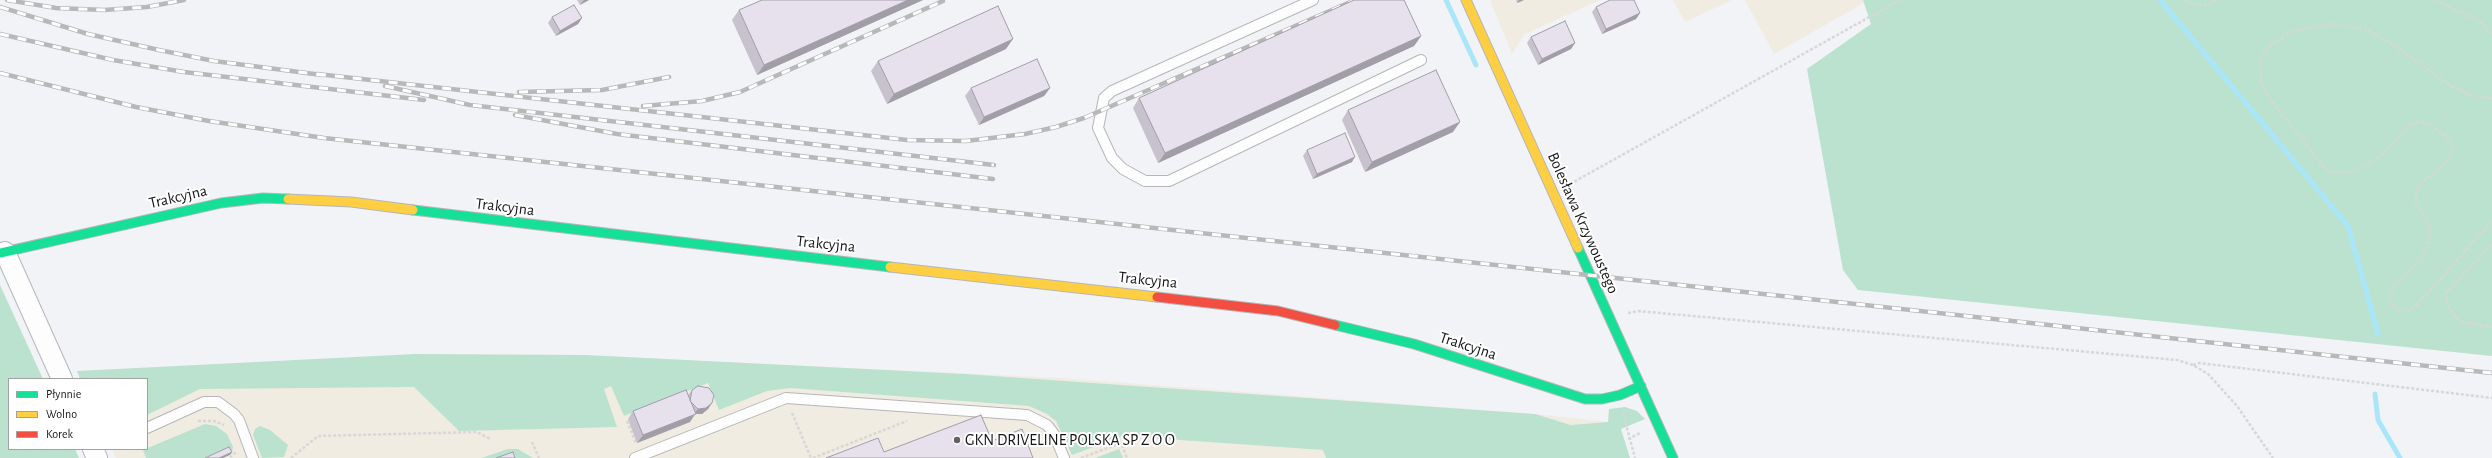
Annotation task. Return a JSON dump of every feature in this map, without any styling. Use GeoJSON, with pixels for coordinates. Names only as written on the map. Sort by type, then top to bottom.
{"type":"FeatureCollection","features":[{"type":"Feature","properties":{"kind":"street","name":"Bolesława Krzywoustego"},"geometry":{"type":"LineString","coordinates":[[1466,0],[1673,458]]}},
{"type":"Feature","properties":{"kind":"street","name":"Trakcyjna"},"geometry":{"type":"LineString","coordinates":[[3,253],[221,203],[263,198],[351,202],[592,233],[1278,311],[1414,344],[1585,399],[1602,399],[1620,395],[1641,386]]}},
{"type":"Feature","properties":{"kind":"street"},"geometry":{"type":"LineString","coordinates":[[3,253],[62,378]]}},
{"type":"Feature","properties":{"kind":"lane"},"geometry":{"type":"LineString","coordinates":[[1313,0],[1112,91],[1104,98],[1098,128],[1112,158],[1123,169],[1145,181],[1169,181],[1421,60]]}},
{"type":"Feature","properties":{"kind":"lane"},"geometry":{"type":"LineString","coordinates":[[638,457],[786,398],[1027,415],[1047,425],[1054,434],[1064,458]]}},
{"type":"Feature","properties":{"kind":"lane"},"geometry":{"type":"LineString","coordinates":[[148,428],[204,402],[218,402],[234,414],[239,420],[253,458]]}},
{"type":"Feature","properties":{"kind":"path"},"geometry":{"type":"LineString","coordinates":[[1553,191],[1573,182],[1900,0]]}},
{"type":"Feature","properties":{"kind":"path"},"geometry":{"type":"LineString","coordinates":[[2185,0],[2193,5],[2206,5],[2219,0]]}},
{"type":"Feature","properties":{"kind":"path"},"geometry":{"type":"LineString","coordinates":[[2435,0],[2479,21],[2492,34]]}},
{"type":"Feature","properties":{"kind":"path"},"geometry":{"type":"LineString","coordinates":[[2492,98],[2471,95],[2454,88],[2388,41],[2367,30],[2347,25],[2328,24],[2293,31],[2267,48],[2260,59],[2261,83],[2269,97],[2321,164],[2331,172],[2343,173],[2358,170],[2388,150],[2409,125],[2420,122],[2430,125],[2446,136],[2453,146],[2450,156],[2443,166],[2423,181],[2416,192],[2416,202],[2427,221],[2431,232],[2428,245],[2420,259],[2394,286],[2390,294],[2391,304],[2399,310],[2408,311],[2418,304],[2492,221]]}},
{"type":"Feature","properties":{"kind":"path"},"geometry":{"type":"LineString","coordinates":[[2492,244],[2446,293],[2447,304],[2453,314],[2462,322],[2492,327]]}},
{"type":"Feature","properties":{"kind":"path"},"geometry":{"type":"LineString","coordinates":[[1611,320],[1624,314],[1638,311],[2169,360],[2193,365],[2208,374],[2221,387],[2273,458]]}},
{"type":"Feature","properties":{"kind":"path"},"geometry":{"type":"LineString","coordinates":[[2193,365],[2199,363],[2492,398]]}},
{"type":"Feature","properties":{"kind":"path"},"geometry":{"type":"LineString","coordinates":[[1620,395],[1628,439],[1635,458]]}},
{"type":"Feature","properties":{"kind":"path"},"geometry":{"type":"LineString","coordinates":[[813,458],[911,420]]}},
{"type":"Feature","properties":{"kind":"path"},"geometry":{"type":"LineString","coordinates":[[196,422],[214,421],[226,427]]}},
{"type":"Feature","properties":{"kind":"path"},"geometry":{"type":"LineString","coordinates":[[627,421],[638,457]]}},
{"type":"Feature","properties":{"kind":"path"},"geometry":{"type":"LineString","coordinates":[[291,458],[318,436],[477,432],[490,440]]}},
{"type":"Feature","properties":{"kind":"path"},"geometry":{"type":"LineString","coordinates":[[532,442],[539,458]]}},
{"type":"Feature","properties":{"kind":"path"},"geometry":{"type":"LineString","coordinates":[[1081,458],[1121,443],[1127,458]]}},
{"type":"Feature","properties":{"kind":"path"},"geometry":{"type":"LineString","coordinates":[[230,458],[237,451],[238,444]]}},
{"type":"Feature","properties":{"kind":"shaded area"},"geometry":{"type":"Polygon","coordinates":[[[1490,0],[1600,0],[1525,34],[1512,54],[1490,0]]]}},
{"type":"Feature","properties":{"kind":"shaded area"},"geometry":{"type":"Polygon","coordinates":[[[1673,0],[1732,0],[1685,22],[1673,0]]]}},
{"type":"Feature","properties":{"kind":"shaded area"},"geometry":{"type":"Polygon","coordinates":[[[1745,0],[1863,0],[1864,3],[1774,54],[1745,0]]]}},
{"type":"Feature","properties":{"kind":"shaded area"},"geometry":{"type":"Polygon","coordinates":[[[415,354],[585,355],[1060,378],[1535,414],[1608,422],[1625,458],[116,458],[112,450],[148,450],[148,379],[415,354]]]}},
{"type":"Feature","properties":{"kind":"green space"},"geometry":{"type":"Polygon","coordinates":[[[1863,0],[2492,0],[2492,356],[1858,290],[1843,270],[1807,69],[1871,24],[1863,0]]]}},
{"type":"Feature","properties":{"kind":"green space"},"geometry":{"type":"Polygon","coordinates":[[[0,285],[43,378],[8,378],[8,450],[75,450],[79,458],[0,458],[0,285]]]}},
{"type":"Feature","properties":{"kind":"green space"},"geometry":{"type":"Polygon","coordinates":[[[415,354],[585,355],[965,374],[1535,414],[1571,425],[1608,422],[1609,409],[1625,407],[1637,411],[1645,419],[1621,429],[1630,458],[1326,458],[1323,450],[1123,436],[1072,455],[1056,421],[1047,414],[1029,406],[790,388],[767,391],[719,410],[708,383],[624,416],[611,386],[604,389],[617,427],[459,431],[414,387],[200,389],[148,415],[148,378],[80,378],[77,371],[415,354]]]}},
{"type":"Feature","properties":{"kind":"green space"},"geometry":{"type":"Polygon","coordinates":[[[205,424],[216,426],[227,434],[233,447],[230,455],[227,450],[210,458],[146,458],[143,450],[148,450],[148,448],[205,424]]]}},
{"type":"Feature","properties":{"kind":"green space"},"geometry":{"type":"Polygon","coordinates":[[[260,426],[270,430],[288,445],[284,457],[262,458],[253,435],[255,429],[260,426]]]}},
{"type":"Feature","properties":{"kind":"green space"},"geometry":{"type":"Polygon","coordinates":[[[508,449],[518,449],[533,458],[481,458],[508,449]]]}},
{"type":"Feature","properties":{"kind":"green space"},"geometry":{"type":"Polygon","coordinates":[[[1119,449],[1123,458],[1095,458],[1119,449]]]}},
{"type":"Feature","properties":{"kind":"building"},"geometry":{"type":"Polygon","coordinates":[[[762,0],[908,0],[764,65],[739,10],[762,0]]]}},
{"type":"Feature","properties":{"kind":"building"},"geometry":{"type":"Polygon","coordinates":[[[1354,0],[1404,0],[1421,36],[1165,153],[1139,98],[1354,0]]]}},
{"type":"Feature","properties":{"kind":"building"},"geometry":{"type":"Polygon","coordinates":[[[1610,0],[1634,0],[1640,13],[1606,29],[1596,7],[1610,0]]]}},
{"type":"Feature","properties":{"kind":"building"},"geometry":{"type":"Polygon","coordinates":[[[574,5],[582,18],[560,31],[552,17],[574,5]]]}},
{"type":"Feature","properties":{"kind":"building"},"geometry":{"type":"Polygon","coordinates":[[[998,6],[1013,39],[894,94],[878,61],[998,6]]]}},
{"type":"Feature","properties":{"kind":"building"},"geometry":{"type":"Polygon","coordinates":[[[1565,21],[1575,43],[1542,59],[1531,37],[1565,21]]]}},
{"type":"Feature","properties":{"kind":"building"},"geometry":{"type":"Polygon","coordinates":[[[1037,59],[1050,88],[984,117],[971,88],[1037,59]]]}},
{"type":"Feature","properties":{"kind":"building"},"geometry":{"type":"Polygon","coordinates":[[[1436,70],[1460,122],[1372,162],[1348,110],[1436,70]]]}},
{"type":"Feature","properties":{"kind":"building"},"geometry":{"type":"Polygon","coordinates":[[[1345,133],[1355,157],[1317,174],[1307,150],[1345,133]]]}},
{"type":"Feature","properties":{"kind":"building"},"geometry":{"type":"Polygon","coordinates":[[[698,386],[709,388],[714,395],[712,403],[706,408],[698,409],[690,401],[692,390],[698,386]]]}},
{"type":"Feature","properties":{"kind":"building"},"geometry":{"type":"Polygon","coordinates":[[[686,390],[696,414],[643,435],[633,411],[686,390]]]}},
{"type":"Feature","properties":{"kind":"building"},"geometry":{"type":"Polygon","coordinates":[[[981,415],[992,441],[1022,429],[1033,458],[826,458],[878,438],[884,452],[981,415]]]}},
{"type":"Feature","properties":{"kind":"building"},"geometry":{"type":"Polygon","coordinates":[[[229,447],[232,452],[219,458],[205,458],[229,447]]]}},
{"type":"Feature","properties":{"kind":"building"},"geometry":{"type":"Polygon","coordinates":[[[513,452],[515,458],[496,458],[513,452]]]}},
{"type":"Feature","properties":{"kind":"waterway"},"geometry":{"type":"LineString","coordinates":[[1446,0],[1476,65]]}},
{"type":"Feature","properties":{"kind":"waterway"},"geometry":{"type":"LineString","coordinates":[[2160,0],[2348,226],[2378,334]]}},
{"type":"Feature","properties":{"kind":"waterway"},"geometry":{"type":"LineString","coordinates":[[2375,394],[2378,420],[2400,458]]}},
{"type":"Feature","properties":{"kind":"railway"},"geometry":{"type":"LineString","coordinates":[[7,0],[56,8],[104,10],[147,7],[184,0]]}},
{"type":"Feature","properties":{"kind":"railway"},"geometry":{"type":"LineString","coordinates":[[317,74],[907,140],[966,141],[1025,134],[1056,127],[1084,118],[1355,0]]}},
{"type":"Feature","properties":{"kind":"railway"},"geometry":{"type":"LineString","coordinates":[[643,106],[702,101],[740,92],[943,1]]}},
{"type":"Feature","properties":{"kind":"railway"},"geometry":{"type":"LineString","coordinates":[[0,7],[88,34],[159,50],[214,61],[322,75]]}},
{"type":"Feature","properties":{"kind":"railway"},"geometry":{"type":"LineString","coordinates":[[0,34],[113,60],[184,72],[424,100]]}},
{"type":"Feature","properties":{"kind":"railway"},"geometry":{"type":"LineString","coordinates":[[0,73],[136,107],[209,121],[324,138],[2492,373]]}},
{"type":"Feature","properties":{"kind":"railway"},"geometry":{"type":"LineString","coordinates":[[519,92],[602,90],[669,77]]}},
{"type":"Feature","properties":{"kind":"railway"},"geometry":{"type":"LineString","coordinates":[[385,86],[470,105],[994,165]]}},
{"type":"Feature","properties":{"kind":"railway"},"geometry":{"type":"LineString","coordinates":[[515,115],[617,134],[993,179]]}},
{"type":"Feature","properties":{"kind":"traffic: fast"},"geometry":{"type":"LineString","coordinates":[[0,253],[221,203],[263,198],[288,199]]}},
{"type":"Feature","properties":{"kind":"traffic: fast"},"geometry":{"type":"LineString","coordinates":[[413,210],[890,267]]}},
{"type":"Feature","properties":{"kind":"traffic: fast"},"geometry":{"type":"LineString","coordinates":[[1578,248],[1673,458]]}},
{"type":"Feature","properties":{"kind":"traffic: fast"},"geometry":{"type":"LineString","coordinates":[[1335,325],[1414,344],[1585,399],[1602,399],[1620,395],[1641,386]]}},
{"type":"Feature","properties":{"kind":"traffic: slow"},"geometry":{"type":"LineString","coordinates":[[1466,0],[1578,248]]}},
{"type":"Feature","properties":{"kind":"traffic: slow"},"geometry":{"type":"LineString","coordinates":[[288,199],[351,202],[413,210]]}},
{"type":"Feature","properties":{"kind":"traffic: slow"},"geometry":{"type":"LineString","coordinates":[[890,267],[1157,297]]}},
{"type":"Feature","properties":{"kind":"traffic: jam"},"geometry":{"type":"LineString","coordinates":[[1157,297],[1278,311],[1335,325]]}},
{"type":"Feature","properties":{"kind":"place","name":"GKN DRIVELINE POLSKA SP Z O O"},"geometry":{"type":"Point","coordinates":[957,440]}}]}
